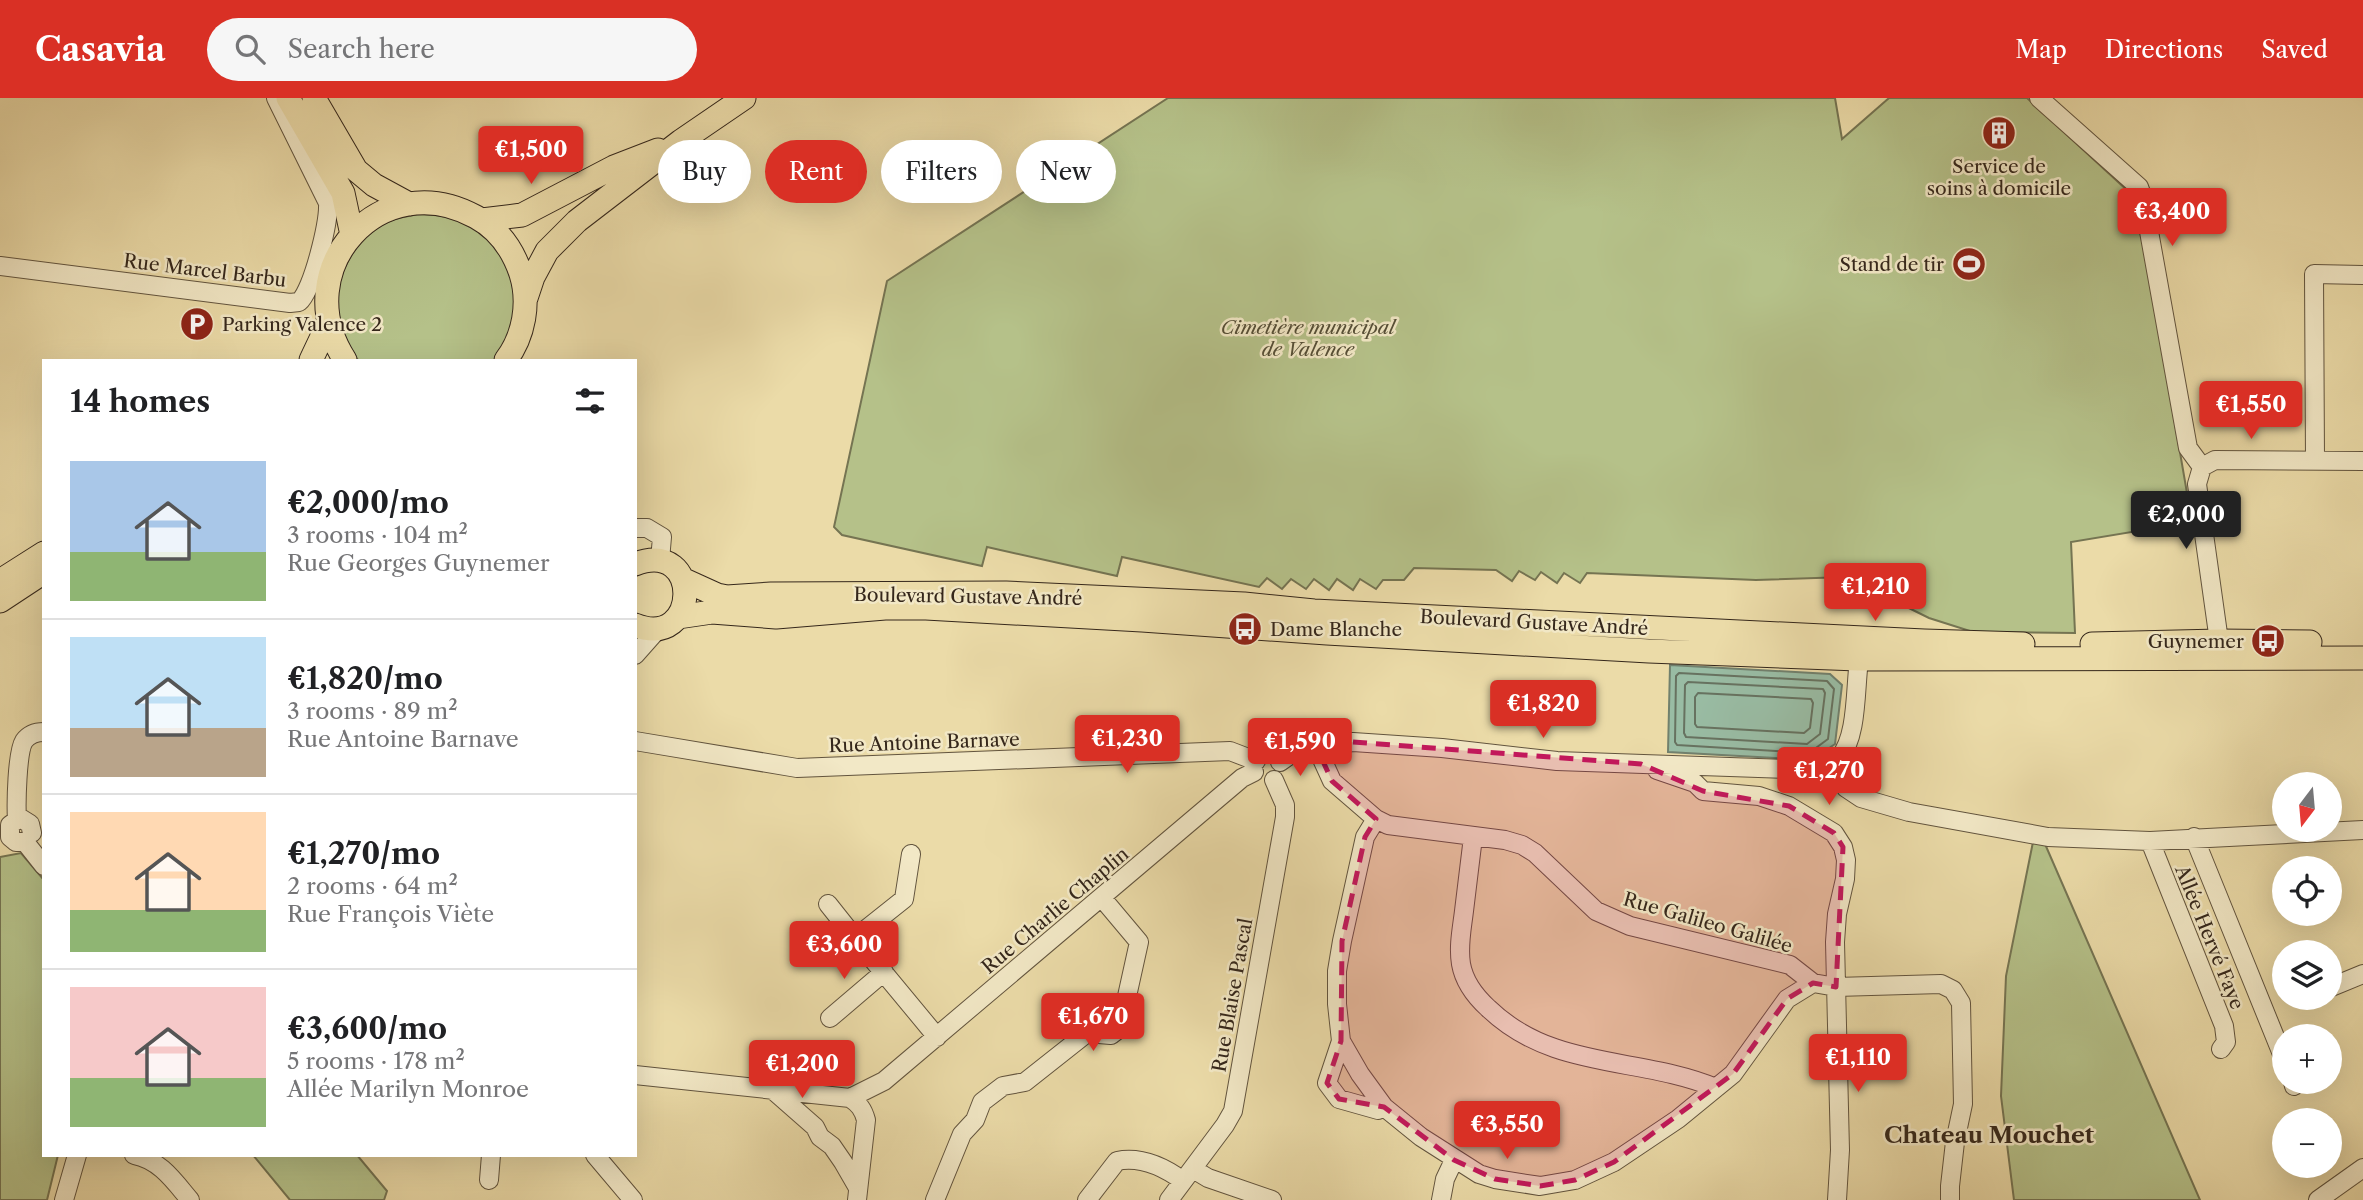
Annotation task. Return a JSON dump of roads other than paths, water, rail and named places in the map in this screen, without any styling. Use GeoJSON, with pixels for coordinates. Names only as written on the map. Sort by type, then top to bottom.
{"type":"FeatureCollection","features":[{"type":"Feature","properties":{"kind":"main road"},"geometry":{"type":"LineString","coordinates":[[288,98],[321,148],[343,193],[352,234]]}},
{"type":"Feature","properties":{"kind":"main road"},"geometry":{"type":"LineString","coordinates":[[313,98],[321,148],[374,185],[409,204]]}},
{"type":"Feature","properties":{"kind":"main road"},"geometry":{"type":"LineString","coordinates":[[682,140],[744,98]]}},
{"type":"Feature","properties":{"kind":"main road"},"geometry":{"type":"LineString","coordinates":[[482,220],[522,215],[614,167],[658,150]]}},
{"type":"Feature","properties":{"kind":"main road"},"geometry":{"type":"LineString","coordinates":[[506,359],[521,330],[525,301],[539,264],[557,239],[658,159]]}},
{"type":"Feature","properties":{"kind":"main road"},"geometry":{"type":"LineString","coordinates":[[344,359],[332,337],[326,300],[329,276],[338,254],[352,234],[378,214],[409,204],[428,202],[466,211],[497,232],[509,247],[523,282],[525,301]]}},
{"type":"Feature","properties":{"kind":"main road"},"geometry":{"type":"LineString","coordinates":[[311,359],[328,324]]}},
{"type":"Feature","properties":{"kind":"main road"},"geometry":{"type":"LineString","coordinates":[[0,581],[42,554]]}},
{"type":"Feature","properties":{"kind":"main road","name":"Boulevard Gustave André"},"geometry":{"type":"LineString","coordinates":[[644,560],[678,571],[684,580],[727,597],[771,594],[1006,593],[1924,641],[2188,658],[2363,658]]}},
{"type":"Feature","properties":{"kind":"main road"},"geometry":{"type":"LineString","coordinates":[[0,601],[42,573]]}},
{"type":"Feature","properties":{"kind":"main road"},"geometry":{"type":"LineString","coordinates":[[678,617],[686,600],[684,580]]}},
{"type":"Feature","properties":{"kind":"main road","name":"Boulevard Gustave André"},"geometry":{"type":"LineString","coordinates":[[646,627],[672,623],[678,617],[712,612],[776,617],[885,608],[926,608],[1327,634],[1649,651],[1859,655],[2079,652],[2219,641],[2363,644]]}},
{"type":"Feature","properties":{"kind":"street","name":"Rue Marcel Barbu"},"geometry":{"type":"LineString","coordinates":[[0,266],[299,302],[307,291],[327,222],[328,203],[323,189],[321,148],[276,98]]}},
{"type":"Feature","properties":{"kind":"street"},"geometry":{"type":"LineString","coordinates":[[2039,98],[2139,187],[2188,448],[2202,467]]}},
{"type":"Feature","properties":{"kind":"street"},"geometry":{"type":"LineString","coordinates":[[2315,460],[2314,274],[2363,275]]}},
{"type":"Feature","properties":{"kind":"street"},"geometry":{"type":"LineString","coordinates":[[2188,658],[2214,648],[2219,641],[2197,484],[2202,467],[2215,460],[2363,460]]}},
{"type":"Feature","properties":{"kind":"street"},"geometry":{"type":"LineString","coordinates":[[637,527],[647,528],[662,537],[644,560]]}},
{"type":"Feature","properties":{"kind":"street"},"geometry":{"type":"LineString","coordinates":[[637,650],[646,627]]}},
{"type":"Feature","properties":{"kind":"street"},"geometry":{"type":"LineString","coordinates":[[1280,762],[1297,750],[1353,742],[1442,748],[1557,761],[1814,770],[1833,762],[1846,748],[1850,735],[1861,644],[1924,641]]}},
{"type":"Feature","properties":{"kind":"street"},"geometry":{"type":"LineString","coordinates":[[42,732],[31,734],[22,745],[17,820],[22,819],[30,824],[22,838],[42,863]]}},
{"type":"Feature","properties":{"kind":"street","name":"Rue Antoine Barnave"},"geometry":{"type":"LineString","coordinates":[[637,741],[797,768],[1230,751],[1255,767]]}},
{"type":"Feature","properties":{"kind":"street","name":"Rue Galileo Galilée"},"geometry":{"type":"LineString","coordinates":[[1317,746],[1332,781],[1376,819],[1388,825],[1505,840],[1522,845],[1535,853],[1596,911],[1630,926],[1790,965],[1813,983]]}},
{"type":"Feature","properties":{"kind":"street"},"geometry":{"type":"LineString","coordinates":[[1264,754],[1272,755],[1280,762],[1282,772],[1274,780],[1264,782],[1257,778],[1255,767],[1264,754]]}},
{"type":"Feature","properties":{"kind":"street"},"geometry":{"type":"LineString","coordinates":[[1833,762],[1846,788],[1861,798],[1909,812],[2048,837],[2150,841],[2363,830]]}},
{"type":"Feature","properties":{"kind":"street"},"geometry":{"type":"LineString","coordinates":[[1641,764],[1695,783],[1703,791],[1759,796],[1789,806],[1834,833],[1843,846],[1846,860],[1845,879],[1837,914],[1835,942],[1840,1150],[1837,1200]]}},
{"type":"Feature","properties":{"kind":"street","name":"Rue Charlie Chaplin"},"geometry":{"type":"LineString","coordinates":[[841,1098],[884,1081],[1255,767]]}},
{"type":"Feature","properties":{"kind":"street","name":"Rue Blaise Pascal"},"geometry":{"type":"LineString","coordinates":[[1169,1200],[1233,1111],[1285,817],[1285,805],[1274,780]]}},
{"type":"Feature","properties":{"kind":"street"},"geometry":{"type":"LineString","coordinates":[[1376,819],[1365,837],[1337,971],[1341,1041],[1384,1107],[1420,1137],[1454,1160],[1479,1174],[1495,1179],[1541,1186],[1575,1180],[1614,1162],[1678,1119],[1733,1074],[1787,999],[1813,983],[1836,987],[1941,984],[1954,990],[1961,1003],[1963,1104],[1955,1142],[1951,1200]]}},
{"type":"Feature","properties":{"kind":"street"},"geometry":{"type":"LineString","coordinates":[[1473,837],[1460,943],[1461,965],[1481,1001],[1497,1017],[1550,1048],[1579,1057],[1692,1078],[1716,1088]]}},
{"type":"Feature","properties":{"kind":"street"},"geometry":{"type":"LineString","coordinates":[[2194,837],[2272,1029]]}},
{"type":"Feature","properties":{"kind":"street","name":"Allée Hervé Faye"},"geometry":{"type":"LineString","coordinates":[[2150,841],[2224,1026],[2226,1042],[2221,1049]]}},
{"type":"Feature","properties":{"kind":"street"},"geometry":{"type":"LineString","coordinates":[[855,938],[904,899],[911,855]]}},
{"type":"Feature","properties":{"kind":"street"},"geometry":{"type":"LineString","coordinates":[[935,1200],[962,1134],[975,1119],[982,1102],[1003,1086],[1025,1082],[1087,1033],[1111,1035],[1120,1028],[1139,942],[1102,898]]}},
{"type":"Feature","properties":{"kind":"street"},"geometry":{"type":"LineString","coordinates":[[828,904],[937,1037]]}},
{"type":"Feature","properties":{"kind":"street"},"geometry":{"type":"LineString","coordinates":[[830,1018],[884,972]]}},
{"type":"Feature","properties":{"kind":"street"},"geometry":{"type":"LineString","coordinates":[[2342,983],[2363,974]]}},
{"type":"Feature","properties":{"kind":"street"},"geometry":{"type":"LineString","coordinates":[[1341,1041],[1327,1083],[1339,1098],[1378,1110],[1384,1107]]}},
{"type":"Feature","properties":{"kind":"street"},"geometry":{"type":"LineString","coordinates":[[637,1075],[841,1098],[858,1103],[864,1111],[865,1126],[854,1144],[847,1147],[832,1146]]}},
{"type":"Feature","properties":{"kind":"street","name":"Rue Charlie Chaplin"},"geometry":{"type":"LineString","coordinates":[[857,1194],[865,1126],[884,1081]]}},
{"type":"Feature","properties":{"kind":"street"},"geometry":{"type":"LineString","coordinates":[[774,1091],[816,1127]]}},
{"type":"Feature","properties":{"kind":"street"},"geometry":{"type":"LineString","coordinates":[[841,1098],[826,1101],[817,1112],[816,1127],[820,1137],[832,1146],[852,1175],[857,1194]]}},
{"type":"Feature","properties":{"kind":"street"},"geometry":{"type":"LineString","coordinates":[[64,1200],[76,1157]]}},
{"type":"Feature","properties":{"kind":"street"},"geometry":{"type":"LineString","coordinates":[[145,1157],[165,1171],[190,1200]]}},
{"type":"Feature","properties":{"kind":"street"},"geometry":{"type":"LineString","coordinates":[[489,1180],[491,1157]]}},
{"type":"Feature","properties":{"kind":"street"},"geometry":{"type":"LineString","coordinates":[[597,1157],[633,1200]]}},
{"type":"Feature","properties":{"kind":"street"},"geometry":{"type":"LineString","coordinates":[[1087,1200],[1117,1161],[1125,1159],[1208,1178],[1272,1200]]}},
{"type":"Feature","properties":{"kind":"street"},"geometry":{"type":"LineString","coordinates":[[1441,1200],[1445,1179],[1454,1160]]}},
{"type":"Feature","properties":{"kind":"street"},"geometry":{"type":"LineString","coordinates":[[2318,1200],[2363,1168]]}},
{"type":"Feature","properties":{"kind":"water"},"geometry":{"type":"Polygon","coordinates":[[[1670,665],[1830,674],[1842,685],[1835,744],[1812,760],[1668,752],[1670,665]]]}},
{"type":"Feature","properties":{"kind":"place","name":"Service de soins à domicile"},"geometry":{"type":"Point","coordinates":[1999,133]}},
{"type":"Feature","properties":{"kind":"place","name":"Stand de tir"},"geometry":{"type":"Point","coordinates":[1969,264]}},
{"type":"Feature","properties":{"kind":"place","name":"Parking Valence 2"},"geometry":{"type":"Point","coordinates":[197,324]}},
{"type":"Feature","properties":{"kind":"place","name":"Dame Blanche"},"geometry":{"type":"Point","coordinates":[1245,629]}},
{"type":"Feature","properties":{"kind":"place","name":"Guynemer"},"geometry":{"type":"Point","coordinates":[2268,641]}},
{"type":"Feature","properties":{"kind":"district","name":"Chateau Mouchet"},"geometry":{"type":"Point","coordinates":[1989,1135]}},
{"type":"Feature","properties":{"kind":"park label","name":"Cimetière municipal de Valence"},"geometry":{"type":"Point","coordinates":[1308,338]}}]}
